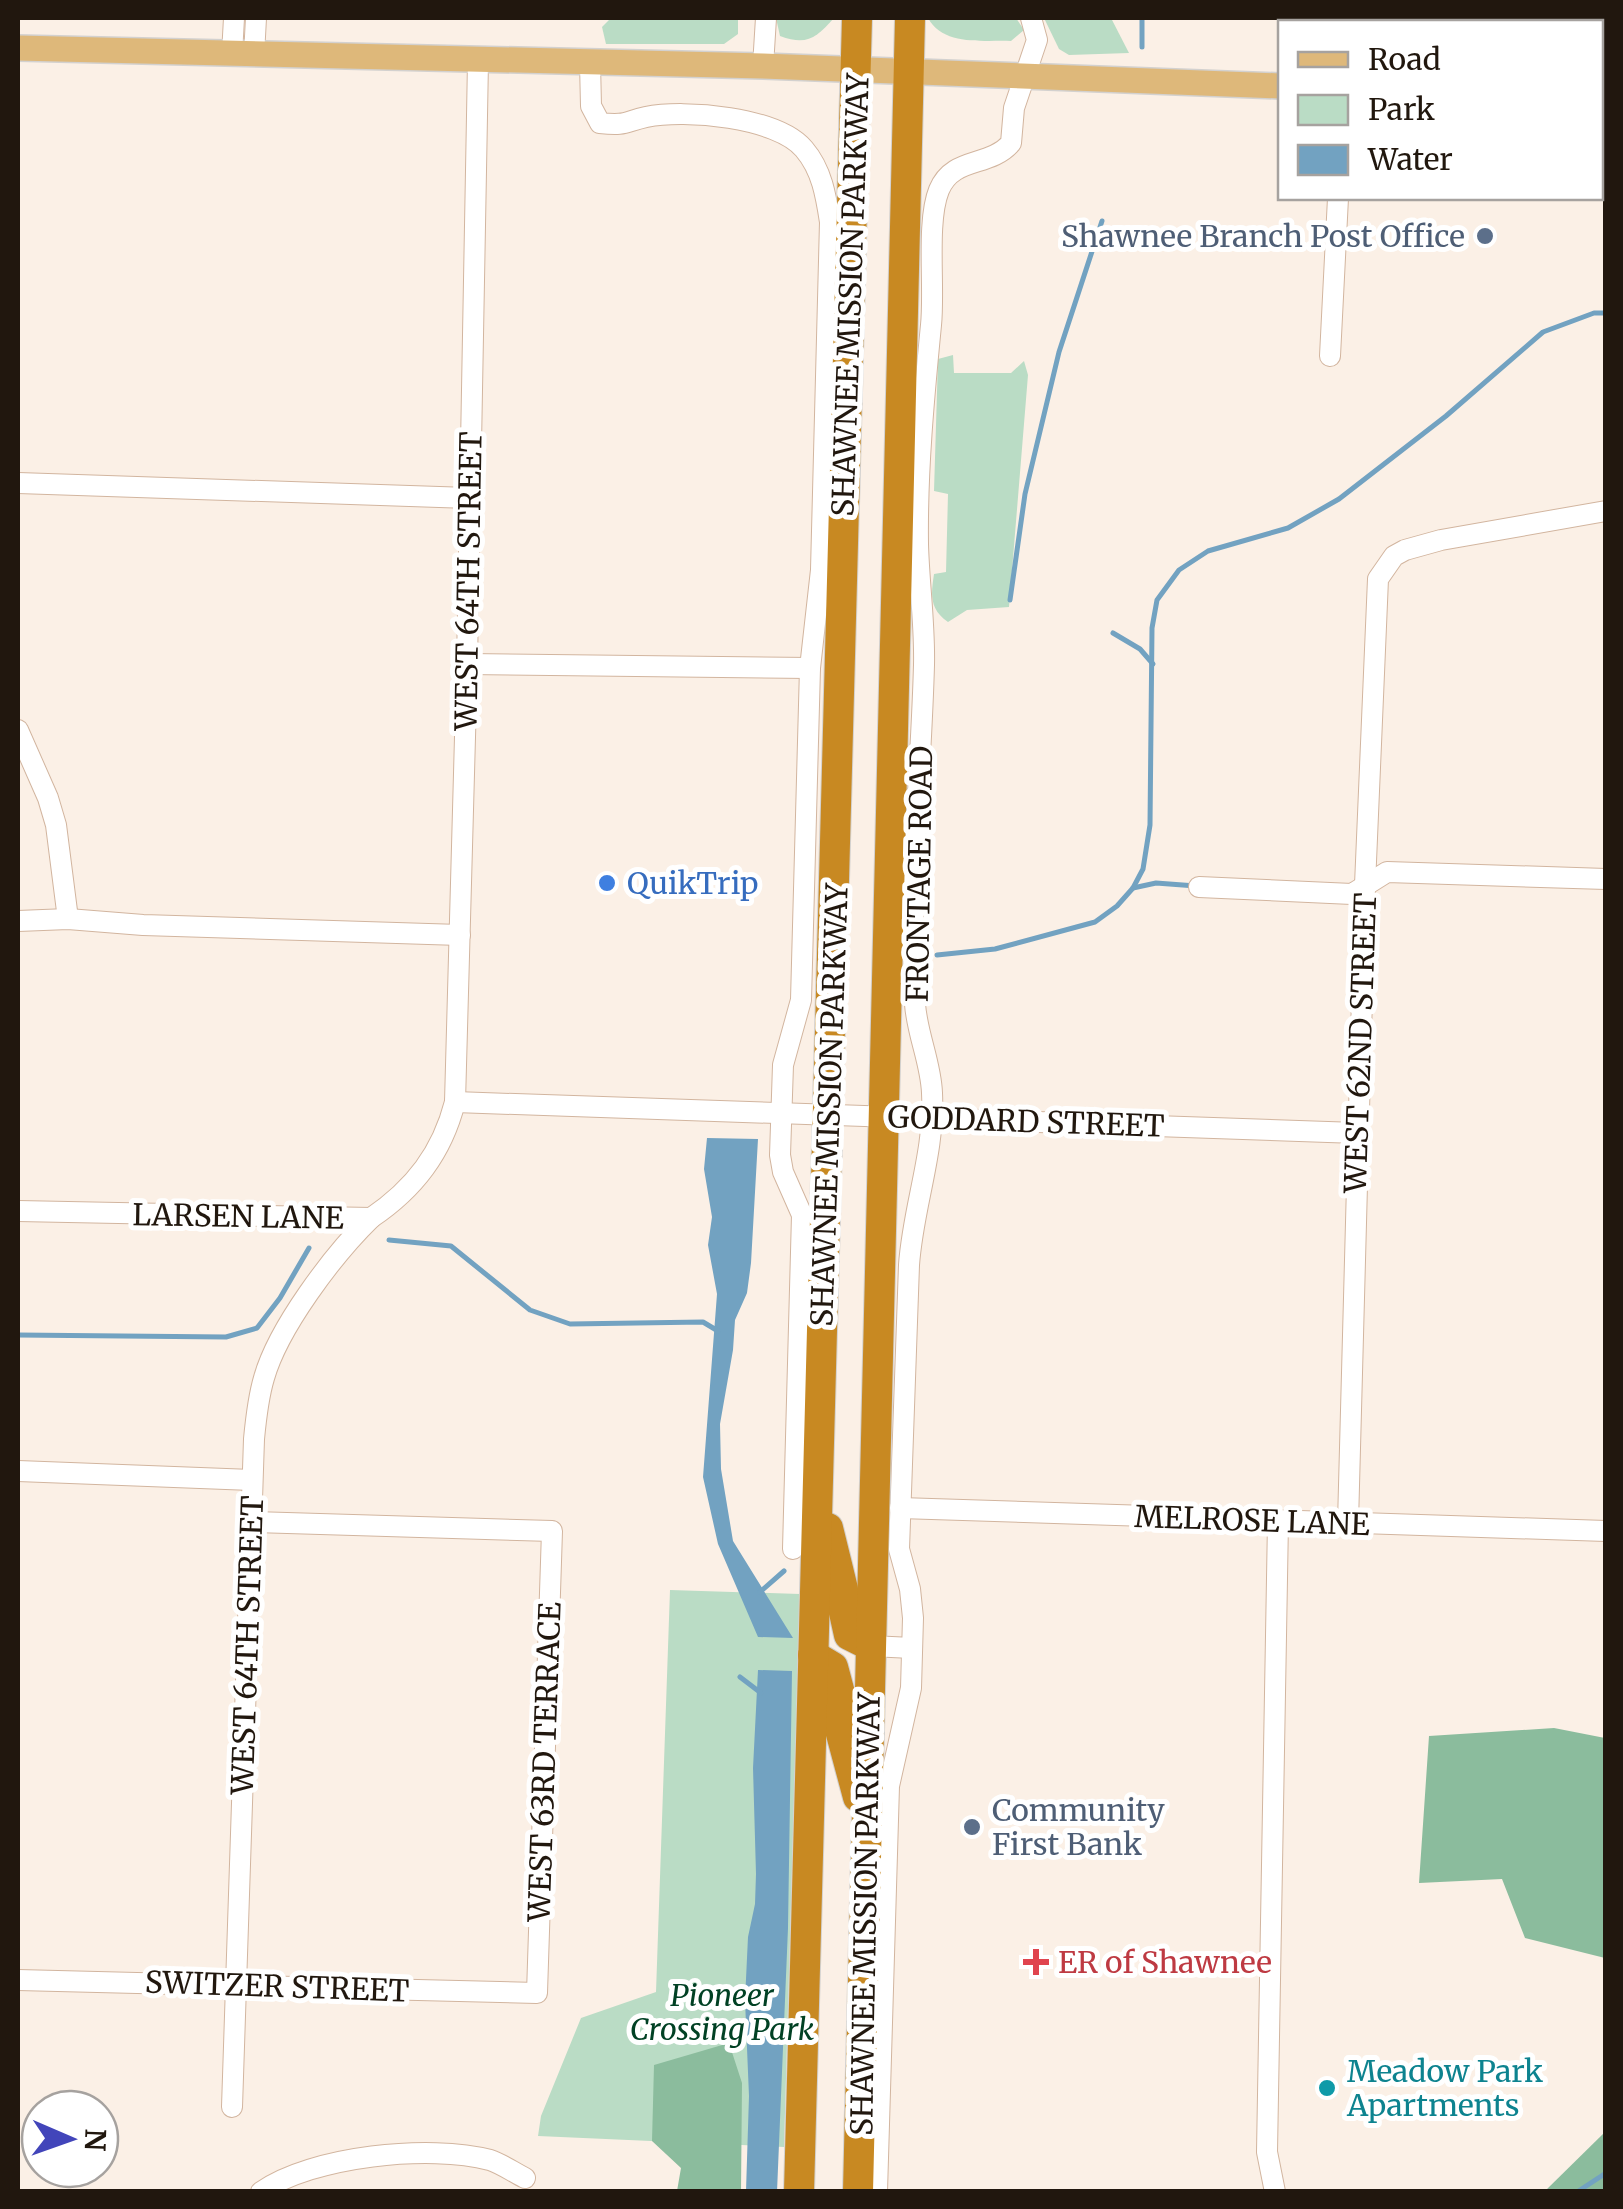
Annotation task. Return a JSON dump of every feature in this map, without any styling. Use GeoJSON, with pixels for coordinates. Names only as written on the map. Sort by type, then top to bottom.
{"type":"FeatureCollection","features":[{"type":"Feature","properties":{"kind":"highway","name":"SHAWNEE MISSION PARKWAY"},"geometry":{"type":"LineString","coordinates":[[799,2192],[857,18]]}},
{"type":"Feature","properties":{"kind":"highway","name":"SHAWNEE MISSION PARKWAY"},"geometry":{"type":"LineString","coordinates":[[858,2192],[910,18]]}},
{"type":"Feature","properties":{"kind":"highway"},"geometry":{"type":"LineString","coordinates":[[819,1491],[843,1589],[842,1608],[849,1636],[871,1646]]}},
{"type":"Feature","properties":{"kind":"highway"},"geometry":{"type":"LineString","coordinates":[[793,1548],[814,1600]]}},
{"type":"Feature","properties":{"kind":"highway"},"geometry":{"type":"LineString","coordinates":[[813,1655],[833,1667],[840,1697],[840,1730],[867,1832]]}},
{"type":"Feature","properties":{"kind":"main road"},"geometry":{"type":"LineString","coordinates":[[18,48],[763,66],[1278,86]]}},
{"type":"Feature","properties":{"kind":"street"},"geometry":{"type":"LineString","coordinates":[[234,18],[243,54]]}},
{"type":"Feature","properties":{"kind":"street"},"geometry":{"type":"LineString","coordinates":[[243,54],[256,18]]}},
{"type":"Feature","properties":{"kind":"street"},"geometry":{"type":"LineString","coordinates":[[763,66],[766,18]]}},
{"type":"Feature","properties":{"kind":"street","name":"FRONTAGE ROAD"},"geometry":{"type":"LineString","coordinates":[[876,2192],[889,1786],[908,1714],[912,1648],[910,1590],[899,1549],[911,1232],[930,1155],[932,1118],[932,1090],[915,1008],[914,918],[924,646],[918,520],[935,216],[937,196],[952,171],[963,164],[994,158],[1011,143],[1014,108],[1037,40],[1032,18]]}},
{"type":"Feature","properties":{"kind":"street","name":"WEST 64TH STREET"},"geometry":{"type":"LineString","coordinates":[[454,1102],[478,61]]}},
{"type":"Feature","properties":{"kind":"street"},"geometry":{"type":"LineString","coordinates":[[590,63],[591,106],[600,123],[623,126],[646,117],[678,115],[737,119],[758,125],[792,138],[803,148],[826,190],[830,242],[823,493],[810,668],[801,1000],[783,1065],[781,1112],[783,1172],[802,1215],[793,1548]]}},
{"type":"Feature","properties":{"kind":"street"},"geometry":{"type":"LineString","coordinates":[[1330,356],[1338,200]]}},
{"type":"Feature","properties":{"kind":"street"},"geometry":{"type":"LineString","coordinates":[[18,483],[470,498]]}},
{"type":"Feature","properties":{"kind":"street","name":"WEST 62ND STREET"},"geometry":{"type":"LineString","coordinates":[[1348,1523],[1365,886],[1378,579],[1385,566],[1405,550],[1441,540],[1606,512]]}},
{"type":"Feature","properties":{"kind":"street"},"geometry":{"type":"LineString","coordinates":[[467,664],[810,668]]}},
{"type":"Feature","properties":{"kind":"street"},"geometry":{"type":"LineString","coordinates":[[18,730],[56,825],[68,919]]}},
{"type":"Feature","properties":{"kind":"street"},"geometry":{"type":"LineString","coordinates":[[1199,886],[1352,894],[1387,872],[1606,880]]}},
{"type":"Feature","properties":{"kind":"street"},"geometry":{"type":"LineString","coordinates":[[18,920],[460,935]]}},
{"type":"Feature","properties":{"kind":"street","name":"GODDARD STREET"},"geometry":{"type":"LineString","coordinates":[[454,1102],[1358,1132]]}},
{"type":"Feature","properties":{"kind":"street","name":"LARSEN LANE"},"geometry":{"type":"LineString","coordinates":[[18,1211],[371,1218],[406,1192],[425,1169],[438,1150],[454,1102]]}},
{"type":"Feature","properties":{"kind":"street","name":"WEST 64TH STREET"},"geometry":{"type":"LineString","coordinates":[[232,2106],[252,1480],[259,1398],[274,1351],[341,1249],[371,1218]]}},
{"type":"Feature","properties":{"kind":"street"},"geometry":{"type":"LineString","coordinates":[[18,1471],[252,1480]]}},
{"type":"Feature","properties":{"kind":"street","name":"MELROSE LANE"},"geometry":{"type":"LineString","coordinates":[[900,1508],[1606,1531]]}},
{"type":"Feature","properties":{"kind":"street"},"geometry":{"type":"LineString","coordinates":[[1275,2192],[1268,2152],[1278,1521]]}},
{"type":"Feature","properties":{"kind":"street","name":"WEST 63RD TERRACE"},"geometry":{"type":"LineString","coordinates":[[251,1522],[552,1531],[537,1994]]}},
{"type":"Feature","properties":{"kind":"street"},"geometry":{"type":"LineString","coordinates":[[871,1646],[912,1648]]}},
{"type":"Feature","properties":{"kind":"street","name":"SWITZER STREET"},"geometry":{"type":"LineString","coordinates":[[18,1980],[537,1994]]}},
{"type":"Feature","properties":{"kind":"street"},"geometry":{"type":"LineString","coordinates":[[261,2192],[278,2180],[369,2156],[464,2155],[493,2161],[524,2178]]}},
{"type":"Feature","properties":{"kind":"green space"},"geometry":{"type":"Polygon","coordinates":[[[611,18],[738,18],[738,34],[724,44],[606,44],[602,27],[611,18]]]}},
{"type":"Feature","properties":{"kind":"green space"},"geometry":{"type":"Polygon","coordinates":[[[776,18],[834,18],[816,35],[797,40],[780,36],[776,18]]]}},
{"type":"Feature","properties":{"kind":"green space"},"geometry":{"type":"Polygon","coordinates":[[[928,18],[1016,18],[1024,30],[1011,41],[964,40],[943,33],[928,18]]]}},
{"type":"Feature","properties":{"kind":"green space"},"geometry":{"type":"Polygon","coordinates":[[[1044,18],[1111,18],[1129,53],[1069,55],[1059,49],[1044,18]]]}},
{"type":"Feature","properties":{"kind":"green space"},"geometry":{"type":"Polygon","coordinates":[[[953,355],[954,373],[1011,373],[1024,361],[1028,375],[1009,607],[967,610],[948,622],[937,612],[932,595],[934,574],[946,572],[948,494],[934,491],[938,359],[953,355]]]}},
{"type":"Feature","properties":{"kind":"green space","name":"Pioneer Crossing Park"},"geometry":{"type":"Polygon","coordinates":[[[670,1590],[800,1594],[784,2147],[538,2136],[541,2116],[581,2018],[656,1992],[670,1590]]]}},
{"type":"Feature","properties":{"kind":"green space"},"geometry":{"type":"Polygon","coordinates":[[[1554,1728],[1605,1738],[1605,1958],[1525,1938],[1502,1879],[1419,1883],[1429,1736],[1554,1728]]]}},
{"type":"Feature","properties":{"kind":"green space"},"geometry":{"type":"Polygon","coordinates":[[[729,2043],[742,2083],[741,2191],[677,2191],[681,2168],[652,2141],[654,2065],[729,2043]]]}},
{"type":"Feature","properties":{"kind":"green space"},"geometry":{"type":"Polygon","coordinates":[[[1605,2132],[1605,2190],[1545,2191],[1605,2132]]]}},
{"type":"Feature","properties":{"kind":"water"},"geometry":{"type":"Polygon","coordinates":[[[707,1138],[758,1139],[751,1263],[747,1293],[735,1320],[720,1424],[721,1469],[733,1541],[793,1638],[758,1637],[718,1544],[703,1477],[717,1294],[708,1245],[712,1217],[704,1169],[707,1138]]]}},
{"type":"Feature","properties":{"kind":"water"},"geometry":{"type":"Polygon","coordinates":[[[758,1670],[792,1671],[788,1928],[777,2192],[746,2191],[749,2096],[745,2000],[748,1937],[755,1904],[753,1768],[758,1670]]]}},
{"type":"Feature","properties":{"kind":"waterway"},"geometry":{"type":"LineString","coordinates":[[1142,18],[1142,47]]}},
{"type":"Feature","properties":{"kind":"waterway"},"geometry":{"type":"LineString","coordinates":[[1010,600],[1025,494],[1059,352],[1102,221]]}},
{"type":"Feature","properties":{"kind":"waterway"},"geometry":{"type":"LineString","coordinates":[[937,955],[995,949],[1095,922],[1133,888],[1143,869],[1150,825],[1152,628],[1157,600],[1179,570],[1208,551],[1288,528],[1339,499],[1446,416],[1543,332],[1594,313],[1606,313]]}},
{"type":"Feature","properties":{"kind":"waterway"},"geometry":{"type":"LineString","coordinates":[[1113,633],[1140,649],[1153,664]]}},
{"type":"Feature","properties":{"kind":"waterway"},"geometry":{"type":"LineString","coordinates":[[1133,888],[1156,883],[1196,886]]}},
{"type":"Feature","properties":{"kind":"waterway"},"geometry":{"type":"LineString","coordinates":[[389,1240],[451,1246],[530,1310],[570,1324],[703,1322],[718,1331]]}},
{"type":"Feature","properties":{"kind":"waterway"},"geometry":{"type":"LineString","coordinates":[[18,1335],[226,1337],[257,1328],[309,1248]]}},
{"type":"Feature","properties":{"kind":"waterway"},"geometry":{"type":"LineString","coordinates":[[760,1592],[784,1571]]}},
{"type":"Feature","properties":{"kind":"waterway"},"geometry":{"type":"LineString","coordinates":[[740,1677],[761,1693]]}},
{"type":"Feature","properties":{"kind":"waterway"},"geometry":{"type":"LineString","coordinates":[[1577,2192],[1606,2173]]}},
{"type":"Feature","properties":{"kind":"place","name":"Shawnee Branch Post Office"},"geometry":{"type":"Point","coordinates":[1485,236]}},
{"type":"Feature","properties":{"kind":"place","name":"QuikTrip"},"geometry":{"type":"Point","coordinates":[607,883]}},
{"type":"Feature","properties":{"kind":"place","name":"Community First Bank"},"geometry":{"type":"Point","coordinates":[972,1827]}},
{"type":"Feature","properties":{"kind":"place","name":"ER of Shawnee"},"geometry":{"type":"Point","coordinates":[1036,1962]}},
{"type":"Feature","properties":{"kind":"place","name":"Meadow Park Apartments"},"geometry":{"type":"Point","coordinates":[1327,2088]}}]}
